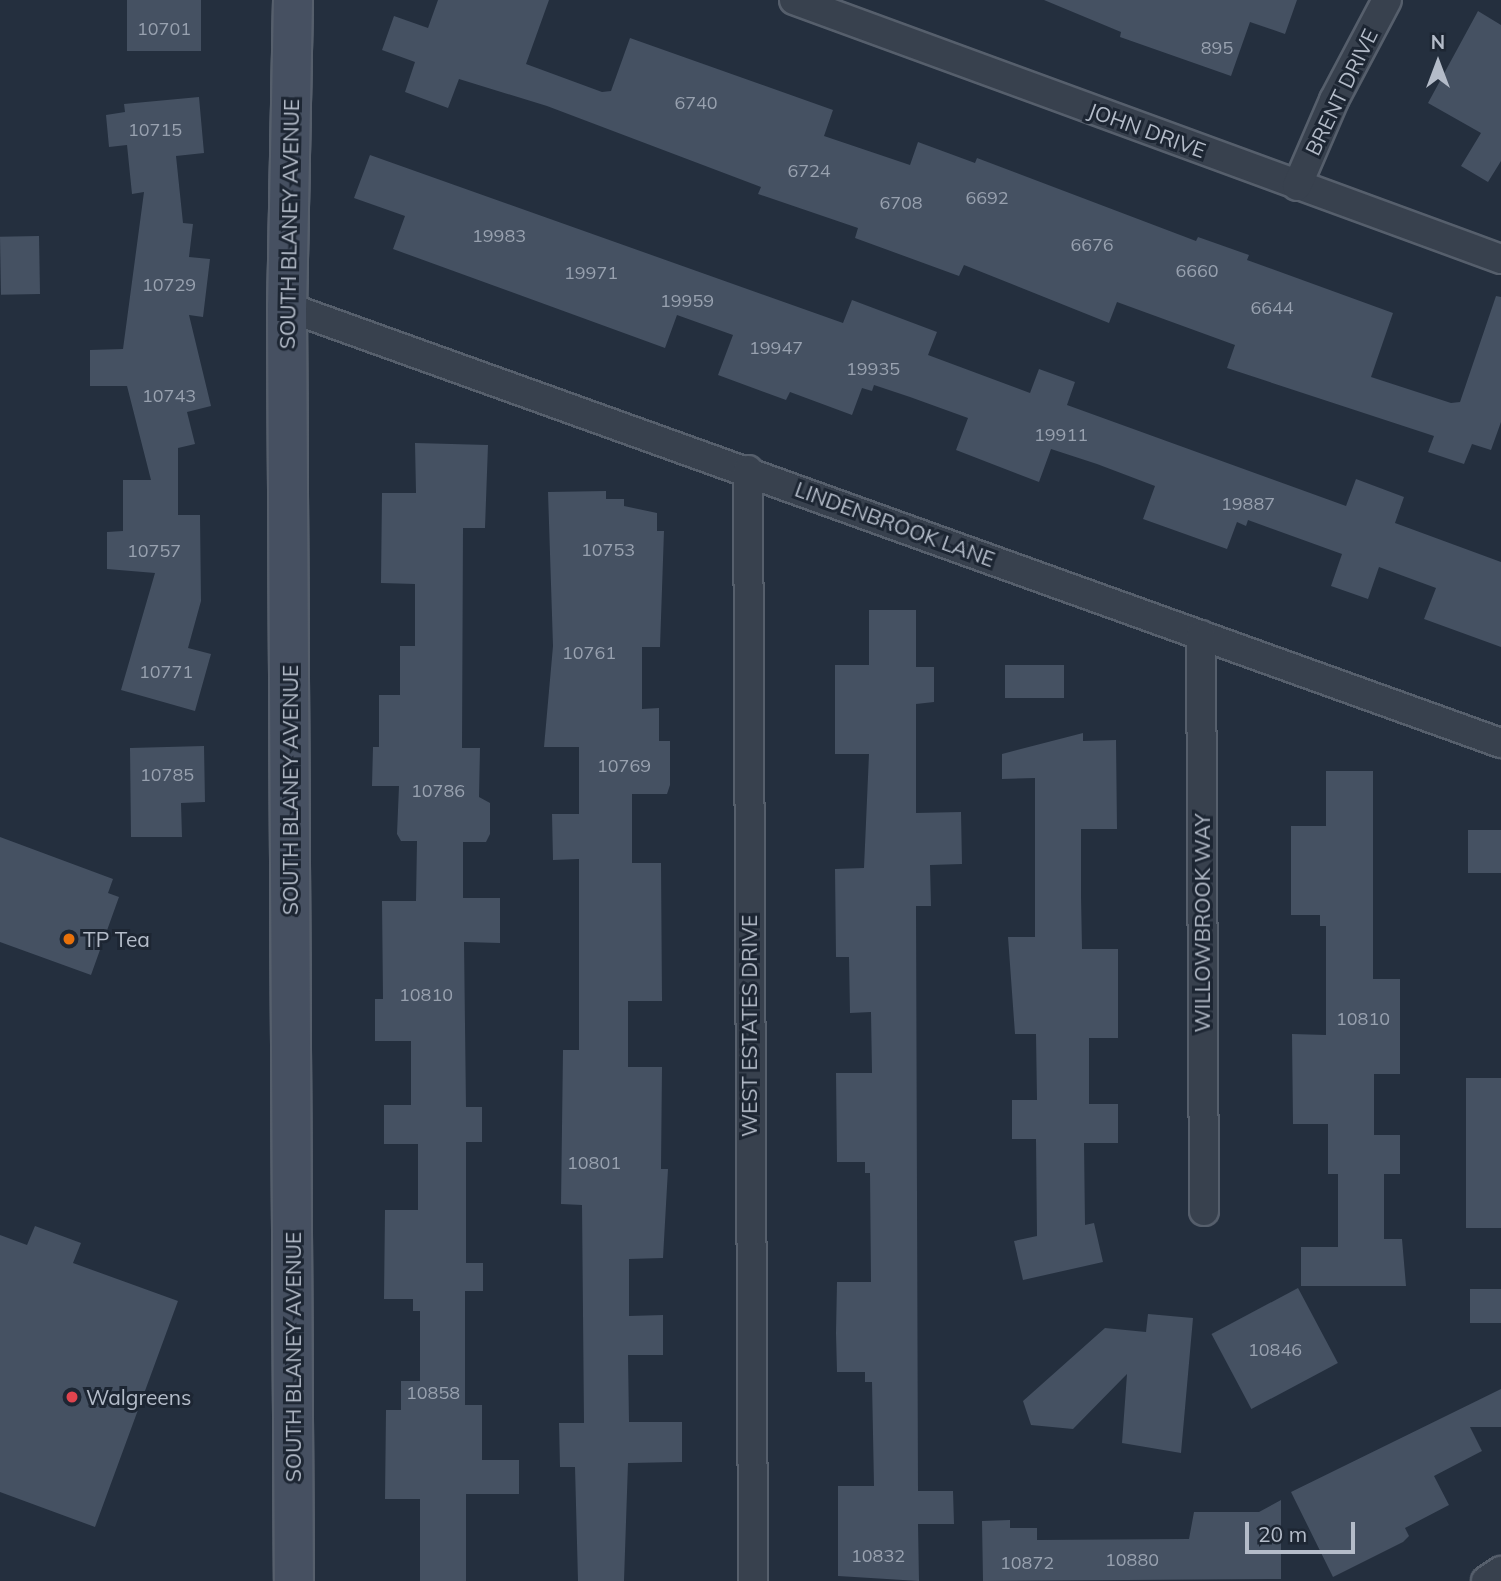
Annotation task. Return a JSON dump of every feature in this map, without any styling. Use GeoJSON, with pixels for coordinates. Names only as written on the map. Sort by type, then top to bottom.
{"type":"FeatureCollection","features":[{"type":"Feature","properties":{"kind":"street","name":"SOUTH BLANEY AVENUE"},"geometry":{"type":"LineString","coordinates":[[293,0],[287,307],[294,1581]]}},
{"type":"Feature","properties":{"kind":"street","name":"JOHN DRIVE"},"geometry":{"type":"LineString","coordinates":[[794,0],[1501,259]]}},
{"type":"Feature","properties":{"kind":"street","name":"BRENT DRIVE"},"geometry":{"type":"LineString","coordinates":[[1297,186],[1387,0]]}},
{"type":"Feature","properties":{"kind":"street","name":"LINDENBROOK LANE"},"geometry":{"type":"LineString","coordinates":[[287,307],[748,470],[1501,743]]}},
{"type":"Feature","properties":{"kind":"street","name":"WEST ESTATES DRIVE"},"geometry":{"type":"LineString","coordinates":[[748,470],[752,1581]]}},
{"type":"Feature","properties":{"kind":"street","name":"WILLOWBROOK WAY"},"geometry":{"type":"LineString","coordinates":[[1201,635],[1204,1211]]}},
{"type":"Feature","properties":{"kind":"street"},"geometry":{"type":"LineString","coordinates":[[1486,1581],[1501,1571]]}},
{"type":"Feature","properties":{"kind":"building"},"geometry":{"type":"Polygon","coordinates":[[[127,0],[201,0],[201,51],[127,51],[127,0]]]}},
{"type":"Feature","properties":{"kind":"building"},"geometry":{"type":"Polygon","coordinates":[[[438,0],[549,0],[526,64],[602,92],[611,91],[630,38],[833,110],[824,136],[910,165],[918,142],[975,163],[977,158],[1196,241],[1198,237],[1249,255],[1247,260],[1393,313],[1371,377],[1451,403],[1460,402],[1496,296],[1501,297],[1501,422],[1491,450],[1472,444],[1464,464],[1428,452],[1434,436],[1227,368],[1235,345],[1117,302],[1109,323],[964,265],[959,276],[855,238],[858,228],[758,194],[761,187],[547,106],[459,79],[448,108],[405,92],[415,62],[382,50],[394,16],[428,28],[438,0]]]}},
{"type":"Feature","properties":{"kind":"building"},"geometry":{"type":"Polygon","coordinates":[[[1044,0],[1297,0],[1285,34],[1250,22],[1231,76],[1120,37],[1121,32],[1044,0]]]}},
{"type":"Feature","properties":{"kind":"building"},"geometry":{"type":"Polygon","coordinates":[[[1478,11],[1501,25],[1501,161],[1488,182],[1461,166],[1481,133],[1428,103],[1478,11]]]}},
{"type":"Feature","properties":{"kind":"building"},"geometry":{"type":"Polygon","coordinates":[[[199,97],[204,153],[176,156],[183,223],[193,224],[189,257],[210,259],[203,317],[189,315],[211,406],[187,412],[195,444],[178,448],[178,515],[200,515],[201,601],[188,648],[211,654],[195,711],[121,690],[155,573],[107,569],[107,532],[123,531],[123,480],[151,480],[127,386],[90,386],[90,350],[123,349],[144,192],[132,194],[127,145],[109,147],[106,115],[125,112],[124,104],[199,97]]]}},
{"type":"Feature","properties":{"kind":"building"},"geometry":{"type":"Polygon","coordinates":[[[370,155],[843,323],[852,300],[937,332],[928,355],[1030,393],[1039,369],[1075,382],[1067,405],[1346,506],[1356,479],[1404,497],[1395,523],[1501,562],[1501,647],[1424,619],[1436,588],[1379,567],[1368,599],[1331,586],[1342,554],[1248,520],[1246,526],[1237,522],[1227,549],[1143,519],[1155,486],[1097,464],[1051,449],[1039,482],[956,450],[968,418],[910,397],[874,385],[872,391],[862,388],[852,415],[790,392],[786,400],[718,375],[733,335],[677,315],[665,348],[393,249],[405,216],[354,198],[370,155]]]}},
{"type":"Feature","properties":{"kind":"building"},"geometry":{"type":"Polygon","coordinates":[[[39,236],[40,294],[1,295],[0,237],[39,236]]]}},
{"type":"Feature","properties":{"kind":"building"},"geometry":{"type":"Polygon","coordinates":[[[415,443],[488,445],[485,528],[463,528],[462,748],[480,748],[479,797],[490,803],[490,834],[486,842],[463,842],[463,898],[500,898],[500,943],[464,942],[466,1107],[482,1107],[482,1142],[466,1142],[466,1263],[483,1263],[483,1291],[465,1291],[465,1405],[482,1405],[482,1460],[519,1460],[519,1494],[466,1494],[466,1581],[420,1581],[420,1499],[385,1499],[386,1410],[401,1410],[401,1381],[420,1381],[420,1311],[413,1311],[413,1299],[384,1299],[385,1210],[418,1210],[418,1144],[384,1144],[384,1105],[411,1105],[411,1041],[375,1041],[375,999],[383,999],[382,901],[416,901],[417,841],[401,841],[397,834],[399,786],[372,786],[373,747],[379,747],[379,695],[400,695],[400,646],[415,646],[415,584],[381,583],[382,493],[416,493],[415,443]]]}},
{"type":"Feature","properties":{"kind":"building"},"geometry":{"type":"Polygon","coordinates":[[[606,491],[606,499],[624,499],[624,506],[657,513],[657,531],[664,531],[660,647],[642,647],[642,709],[659,708],[659,741],[670,741],[670,785],[667,794],[632,794],[632,863],[661,863],[662,1001],[628,1001],[628,1067],[662,1067],[661,1169],[668,1169],[663,1258],[629,1259],[629,1316],[663,1315],[663,1355],[628,1355],[629,1422],[682,1422],[682,1462],[628,1463],[624,1581],[578,1581],[575,1467],[560,1467],[559,1423],[584,1423],[582,1205],[561,1204],[563,1050],[579,1050],[579,859],[553,860],[552,814],[579,814],[579,747],[544,747],[553,646],[548,492],[606,491]]]}},
{"type":"Feature","properties":{"kind":"building"},"geometry":{"type":"Polygon","coordinates":[[[869,610],[916,610],[916,667],[934,667],[934,702],[916,704],[916,813],[961,812],[962,864],[930,865],[931,906],[916,906],[918,1491],[953,1491],[954,1524],[918,1524],[919,1581],[838,1576],[838,1486],[874,1486],[872,1382],[865,1382],[865,1372],[837,1372],[836,1333],[837,1282],[871,1282],[870,1173],[865,1173],[865,1162],[837,1162],[836,1073],[872,1073],[871,1012],[850,1013],[849,957],[836,957],[835,869],[864,868],[869,754],[835,754],[835,665],[869,665],[869,610]]]}},
{"type":"Feature","properties":{"kind":"building"},"geometry":{"type":"Polygon","coordinates":[[[1005,665],[1064,665],[1064,698],[1005,698],[1005,665]]]}},
{"type":"Feature","properties":{"kind":"building"},"geometry":{"type":"Polygon","coordinates":[[[1083,733],[1083,741],[1116,740],[1117,829],[1081,829],[1081,896],[1082,949],[1118,949],[1118,1038],[1089,1038],[1089,1104],[1118,1104],[1118,1143],[1084,1143],[1085,1225],[1094,1223],[1103,1262],[1023,1280],[1014,1241],[1037,1236],[1036,1139],[1012,1139],[1012,1100],[1037,1100],[1036,1034],[1015,1034],[1008,937],[1035,937],[1035,778],[1002,779],[1002,754],[1083,733]]]}},
{"type":"Feature","properties":{"kind":"building"},"geometry":{"type":"Polygon","coordinates":[[[204,746],[205,802],[181,803],[182,837],[131,837],[130,748],[204,746]]]}},
{"type":"Feature","properties":{"kind":"building"},"geometry":{"type":"Polygon","coordinates":[[[1326,771],[1373,771],[1373,979],[1400,979],[1400,1074],[1374,1074],[1374,1135],[1400,1135],[1400,1174],[1384,1174],[1384,1239],[1402,1239],[1406,1286],[1301,1286],[1301,1247],[1338,1247],[1338,1174],[1328,1174],[1328,1124],[1293,1124],[1292,1034],[1326,1035],[1326,926],[1320,926],[1320,915],[1291,915],[1291,826],[1326,826],[1326,771]]]}},
{"type":"Feature","properties":{"kind":"building"},"geometry":{"type":"Polygon","coordinates":[[[1468,830],[1501,830],[1501,873],[1468,873],[1468,830]]]}},
{"type":"Feature","properties":{"kind":"building"},"geometry":{"type":"Polygon","coordinates":[[[0,837],[113,879],[108,893],[119,897],[91,975],[0,942],[0,837]]]}},
{"type":"Feature","properties":{"kind":"building"},"geometry":{"type":"Polygon","coordinates":[[[1466,1078],[1501,1078],[1501,1228],[1466,1228],[1466,1078]]]}},
{"type":"Feature","properties":{"kind":"building","name":"Walgreens"},"geometry":{"type":"Polygon","coordinates":[[[35,1226],[81,1243],[73,1263],[178,1301],[95,1527],[0,1492],[0,1235],[27,1245],[35,1226]]]}},
{"type":"Feature","properties":{"kind":"building"},"geometry":{"type":"Polygon","coordinates":[[[1298,1288],[1338,1363],[1251,1409],[1211,1334],[1298,1288]]]}},
{"type":"Feature","properties":{"kind":"building"},"geometry":{"type":"Polygon","coordinates":[[[1470,1289],[1501,1289],[1501,1323],[1470,1323],[1470,1289]]]}},
{"type":"Feature","properties":{"kind":"building"},"geometry":{"type":"Polygon","coordinates":[[[1148,1314],[1193,1318],[1181,1453],[1122,1443],[1127,1374],[1073,1429],[1031,1425],[1023,1401],[1105,1328],[1146,1332],[1148,1314]]]}},
{"type":"Feature","properties":{"kind":"building"},"geometry":{"type":"Polygon","coordinates":[[[1501,1389],[1501,1427],[1470,1427],[1482,1451],[1434,1476],[1449,1505],[1405,1528],[1409,1536],[1403,1542],[1333,1577],[1291,1492],[1501,1389]]]}},
{"type":"Feature","properties":{"kind":"building"},"geometry":{"type":"Polygon","coordinates":[[[1281,1500],[1281,1579],[983,1581],[982,1521],[1010,1520],[1010,1528],[1037,1528],[1037,1540],[1189,1539],[1194,1512],[1259,1512],[1281,1500]]]}},
{"type":"Feature","properties":{"kind":"place","name":"TP Tea"},"geometry":{"type":"Point","coordinates":[69,939]}},
{"type":"Feature","properties":{"kind":"place","name":"Walgreens"},"geometry":{"type":"Point","coordinates":[72,1397]}}]}
